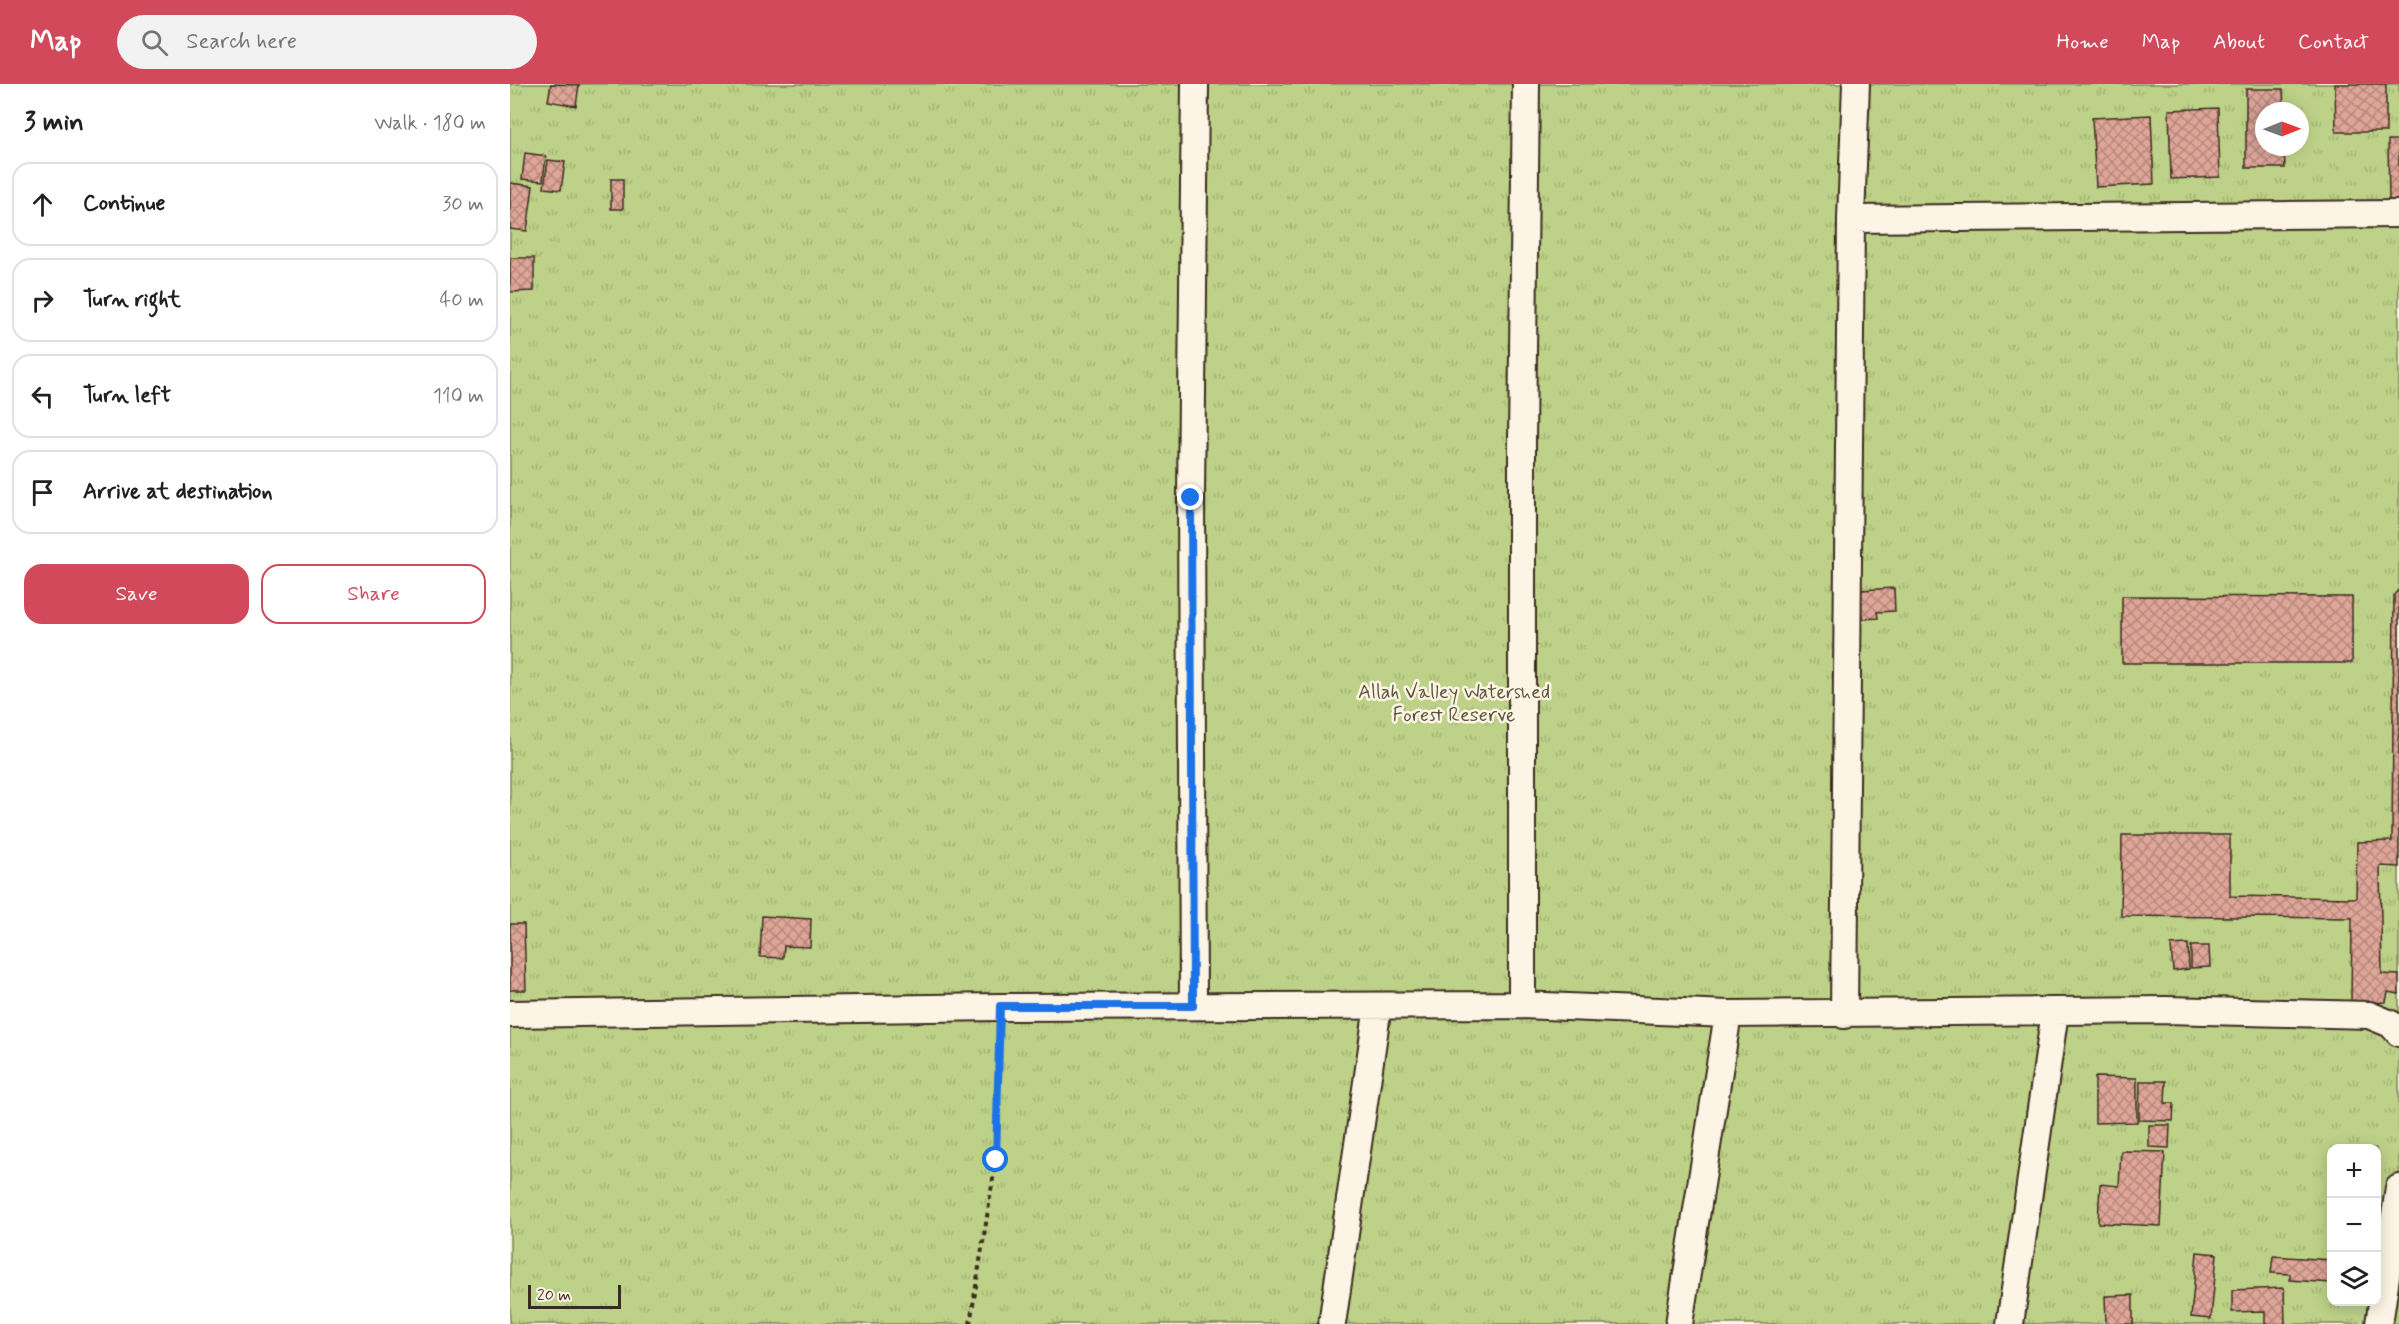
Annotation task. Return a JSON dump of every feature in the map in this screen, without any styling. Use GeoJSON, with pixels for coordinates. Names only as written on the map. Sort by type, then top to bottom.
{"type":"FeatureCollection","features":[{"type":"Feature","properties":{"kind":"street"},"geometry":{"type":"LineString","coordinates":[[1193,1006],[1191,486],[1195,84]]}},
{"type":"Feature","properties":{"kind":"street"},"geometry":{"type":"LineString","coordinates":[[1522,1005],[1522,442],[1526,84]]}},
{"type":"Feature","properties":{"kind":"street"},"geometry":{"type":"LineString","coordinates":[[1844,1015],[1851,219],[1856,84]]}},
{"type":"Feature","properties":{"kind":"street"},"geometry":{"type":"LineString","coordinates":[[1851,219],[2399,214]]}},
{"type":"Feature","properties":{"kind":"street"},"geometry":{"type":"LineString","coordinates":[[510,1014],[1000,1006],[1522,1005],[1728,1014],[1844,1015],[2166,1010],[2369,1015],[2391,1024],[2399,1033]]}},
{"type":"Feature","properties":{"kind":"street"},"geometry":{"type":"LineString","coordinates":[[1332,1324],[1378,1006]]}},
{"type":"Feature","properties":{"kind":"street"},"geometry":{"type":"LineString","coordinates":[[2010,1324],[2055,1012]]}},
{"type":"Feature","properties":{"kind":"street"},"geometry":{"type":"LineString","coordinates":[[1679,1324],[1728,1014]]}},
{"type":"Feature","properties":{"kind":"street"},"geometry":{"type":"LineString","coordinates":[[2379,1324],[2399,1188]]}},
{"type":"Feature","properties":{"kind":"path"},"geometry":{"type":"LineString","coordinates":[[970,1324],[996,1160],[1000,1006]]}},
{"type":"Feature","properties":{"kind":"green space","name":"Allah Valley Watershed Forest Reserve"},"geometry":{"type":"Polygon","coordinates":[[[510,84],[2399,84],[2399,1324],[510,1324],[510,84]]]}},
{"type":"Feature","properties":{"kind":"building"},"geometry":{"type":"Polygon","coordinates":[[[551,84],[579,85],[576,106],[548,101],[551,84]]]}},
{"type":"Feature","properties":{"kind":"building"},"geometry":{"type":"Polygon","coordinates":[[[2335,84],[2386,84],[2386,132],[2336,132],[2335,84]]]}},
{"type":"Feature","properties":{"kind":"building"},"geometry":{"type":"Polygon","coordinates":[[[2246,89],[2283,89],[2284,102],[2255,102],[2255,156],[2284,156],[2285,168],[2246,168],[2246,89]]]}},
{"type":"Feature","properties":{"kind":"building"},"geometry":{"type":"Polygon","coordinates":[[[2218,108],[2220,177],[2171,179],[2169,110],[2218,108]]]}},
{"type":"Feature","properties":{"kind":"building"},"geometry":{"type":"Polygon","coordinates":[[[2151,115],[2154,184],[2096,187],[2092,118],[2151,115]]]}},
{"type":"Feature","properties":{"kind":"building"},"geometry":{"type":"Polygon","coordinates":[[[2388,140],[2399,140],[2399,201],[2389,201],[2388,140]]]}},
{"type":"Feature","properties":{"kind":"building"},"geometry":{"type":"Polygon","coordinates":[[[525,153],[546,156],[543,181],[522,179],[525,153]]]}},
{"type":"Feature","properties":{"kind":"building"},"geometry":{"type":"Polygon","coordinates":[[[548,160],[565,162],[561,190],[544,188],[548,160]]]}},
{"type":"Feature","properties":{"kind":"building"},"geometry":{"type":"Polygon","coordinates":[[[611,179],[623,179],[623,209],[611,209],[611,179]]]}},
{"type":"Feature","properties":{"kind":"building"},"geometry":{"type":"Polygon","coordinates":[[[510,183],[533,186],[527,231],[510,229],[510,183]]]}},
{"type":"Feature","properties":{"kind":"building"},"geometry":{"type":"Polygon","coordinates":[[[510,258],[534,258],[534,291],[510,292],[510,258]]]}},
{"type":"Feature","properties":{"kind":"building"},"geometry":{"type":"Polygon","coordinates":[[[1894,588],[1895,611],[1877,612],[1878,618],[1862,619],[1860,590],[1894,588]]]}},
{"type":"Feature","properties":{"kind":"building"},"geometry":{"type":"Polygon","coordinates":[[[2399,589],[2399,867],[2380,866],[2382,974],[2399,975],[2399,994],[2388,992],[2386,1002],[2351,1004],[2352,918],[2121,916],[2122,835],[2230,835],[2230,896],[2356,898],[2357,842],[2392,841],[2394,595],[2399,589]]]}},
{"type":"Feature","properties":{"kind":"building"},"geometry":{"type":"Polygon","coordinates":[[[2122,596],[2352,597],[2352,663],[2122,663],[2122,596]]]}},
{"type":"Feature","properties":{"kind":"building"},"geometry":{"type":"Polygon","coordinates":[[[762,916],[811,919],[810,947],[784,946],[783,958],[760,957],[762,916]]]}},
{"type":"Feature","properties":{"kind":"building"},"geometry":{"type":"Polygon","coordinates":[[[510,924],[524,924],[526,990],[510,990],[510,924]]]}},
{"type":"Feature","properties":{"kind":"building"},"geometry":{"type":"Polygon","coordinates":[[[2188,944],[2189,969],[2173,971],[2171,945],[2188,944]]]}},
{"type":"Feature","properties":{"kind":"building"},"geometry":{"type":"Polygon","coordinates":[[[2191,946],[2209,946],[2210,967],[2191,968],[2191,946]]]}},
{"type":"Feature","properties":{"kind":"building"},"geometry":{"type":"Polygon","coordinates":[[[2095,1077],[2137,1078],[2137,1122],[2095,1123],[2095,1077]]]}},
{"type":"Feature","properties":{"kind":"building"},"geometry":{"type":"Polygon","coordinates":[[[2140,1081],[2166,1081],[2165,1103],[2174,1103],[2173,1121],[2139,1120],[2140,1081]]]}},
{"type":"Feature","properties":{"kind":"building"},"geometry":{"type":"Polygon","coordinates":[[[2149,1125],[2170,1125],[2169,1148],[2149,1147],[2149,1125]]]}},
{"type":"Feature","properties":{"kind":"building"},"geometry":{"type":"Polygon","coordinates":[[[2121,1151],[2165,1152],[2161,1226],[2098,1223],[2100,1184],[2119,1186],[2121,1151]]]}},
{"type":"Feature","properties":{"kind":"building"},"geometry":{"type":"Polygon","coordinates":[[[2197,1252],[2217,1254],[2211,1319],[2191,1317],[2197,1252]]]}},
{"type":"Feature","properties":{"kind":"building"},"geometry":{"type":"Polygon","coordinates":[[[2273,1256],[2327,1260],[2327,1283],[2290,1280],[2290,1274],[2271,1273],[2273,1256]]]}},
{"type":"Feature","properties":{"kind":"building"},"geometry":{"type":"Polygon","coordinates":[[[2284,1288],[2285,1324],[2265,1324],[2265,1311],[2232,1312],[2232,1290],[2284,1288]]]}},
{"type":"Feature","properties":{"kind":"building"},"geometry":{"type":"Polygon","coordinates":[[[2133,1295],[2133,1324],[2106,1324],[2105,1296],[2133,1295]]]}},
{"type":"Feature","properties":{"kind":"route"},"geometry":{"type":"LineString","coordinates":[[996,1160],[1000,1006],[1193,1006],[1191,498]]}}]}
